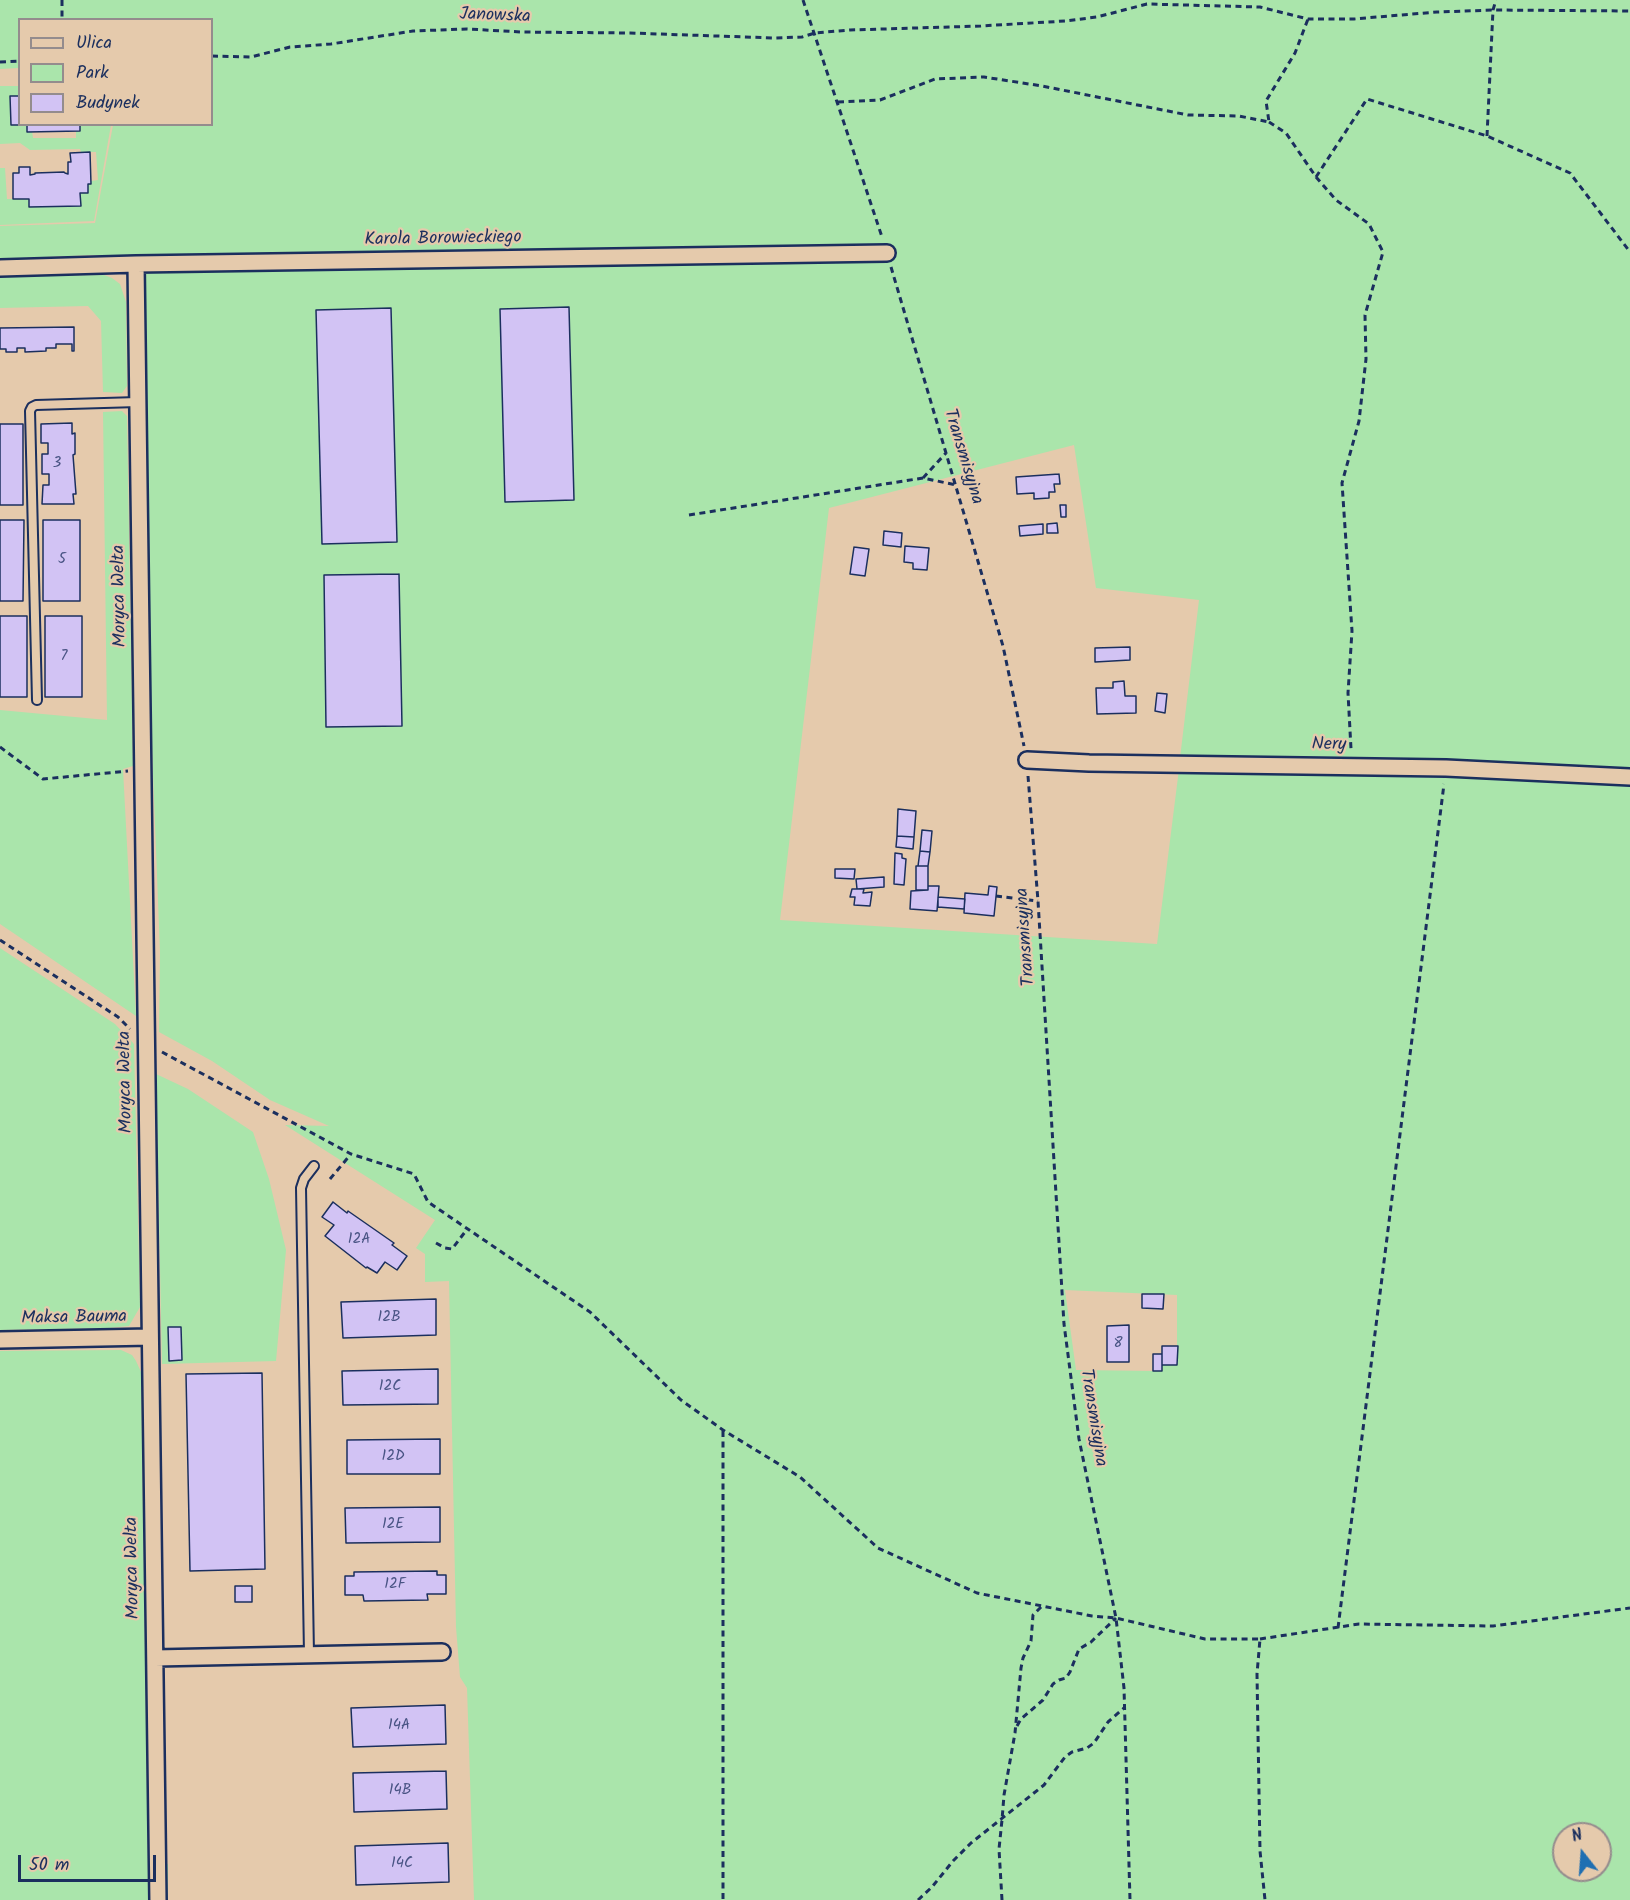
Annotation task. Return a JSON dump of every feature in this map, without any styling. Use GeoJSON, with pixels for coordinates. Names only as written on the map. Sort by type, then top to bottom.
{"type":"FeatureCollection","features":[{"type":"Feature","properties":{"kind":"street","name":"Karola Borowieckiego"},"geometry":{"type":"LineString","coordinates":[[0,268],[136,264],[887,254]]}},
{"type":"Feature","properties":{"kind":"street","name":"Moryca Welta"},"geometry":{"type":"LineString","coordinates":[[136,264],[158,1900]]}},
{"type":"Feature","properties":{"kind":"street","name":"Nery"},"geometry":{"type":"LineString","coordinates":[[1027,760],[1089,763],[1446,768],[1630,777]]}},
{"type":"Feature","properties":{"kind":"street","name":"Maksa Bauma"},"geometry":{"type":"LineString","coordinates":[[0,1340],[150,1337]]}},
{"type":"Feature","properties":{"kind":"street"},"geometry":{"type":"LineString","coordinates":[[155,1658],[442,1652]]}},
{"type":"Feature","properties":{"kind":"lane"},"geometry":{"type":"LineString","coordinates":[[37,700],[30,411],[36,405],[138,402]]}},
{"type":"Feature","properties":{"kind":"lane"},"geometry":{"type":"LineString","coordinates":[[309,1654],[301,1188],[304,1179],[314,1166]]}},
{"type":"Feature","properties":{"kind":"path"},"geometry":{"type":"LineString","coordinates":[[62,0],[63,18]]}},
{"type":"Feature","properties":{"kind":"path","name":"Transmisyjna"},"geometry":{"type":"LineString","coordinates":[[803,0],[887,254],[956,485],[1003,646],[1027,760],[1064,1324],[1079,1439],[1116,1618],[1124,1707],[1130,1900]]}},
{"type":"Feature","properties":{"kind":"path"},"geometry":{"type":"LineString","coordinates":[[1200,4],[1206,0]]}},
{"type":"Feature","properties":{"kind":"path"},"geometry":{"type":"LineString","coordinates":[[1487,136],[1493,10],[1496,0]]}},
{"type":"Feature","properties":{"kind":"path","name":"Janowska"},"geometry":{"type":"LineString","coordinates":[[213,56],[251,57],[290,47],[331,44],[424,30],[467,29],[775,38],[802,37],[815,33],[850,30],[1065,21],[1147,4],[1260,7],[1308,19],[1354,19],[1493,10],[1630,10]]}},
{"type":"Feature","properties":{"kind":"path"},"geometry":{"type":"LineString","coordinates":[[1269,122],[1266,101],[1295,53],[1308,19]]}},
{"type":"Feature","properties":{"kind":"path"},"geometry":{"type":"LineString","coordinates":[[0,62],[18,61]]}},
{"type":"Feature","properties":{"kind":"path"},"geometry":{"type":"LineString","coordinates":[[837,102],[880,100],[935,79],[984,77],[1188,115],[1239,116],[1269,122],[1286,133],[1316,177],[1336,200],[1369,224],[1383,252],[1365,315],[1366,359],[1359,421],[1342,483],[1352,631],[1348,693],[1352,766]]}},
{"type":"Feature","properties":{"kind":"path"},"geometry":{"type":"LineString","coordinates":[[1316,177],[1366,99],[1487,136],[1570,173],[1630,252]]}},
{"type":"Feature","properties":{"kind":"path"},"geometry":{"type":"LineString","coordinates":[[923,478],[946,453]]}},
{"type":"Feature","properties":{"kind":"path"},"geometry":{"type":"LineString","coordinates":[[688,515],[923,478],[956,485]]}},
{"type":"Feature","properties":{"kind":"path"},"geometry":{"type":"LineString","coordinates":[[0,747],[43,779],[143,770]]}},
{"type":"Feature","properties":{"kind":"path"},"geometry":{"type":"LineString","coordinates":[[1338,1628],[1446,768]]}},
{"type":"Feature","properties":{"kind":"path"},"geometry":{"type":"LineString","coordinates":[[996,896],[1038,901]]}},
{"type":"Feature","properties":{"kind":"path"},"geometry":{"type":"LineString","coordinates":[[0,940],[118,1017],[147,1044],[351,1154],[414,1174],[428,1202],[590,1312],[681,1400],[723,1430],[800,1477],[878,1548],[977,1593],[1092,1616],[1116,1618],[1205,1639],[1260,1639],[1359,1624],[1493,1626],[1630,1608]]}},
{"type":"Feature","properties":{"kind":"path"},"geometry":{"type":"LineString","coordinates":[[330,1179],[351,1154]]}},
{"type":"Feature","properties":{"kind":"path"},"geometry":{"type":"LineString","coordinates":[[436,1243],[445,1248],[454,1248],[468,1228]]}},
{"type":"Feature","properties":{"kind":"path"},"geometry":{"type":"LineString","coordinates":[[723,1430],[723,1900]]}},
{"type":"Feature","properties":{"kind":"path"},"geometry":{"type":"LineString","coordinates":[[1002,1900],[999,1849],[1004,1795],[1016,1728],[1021,1668],[1031,1641],[1033,1615],[1042,1606]]}},
{"type":"Feature","properties":{"kind":"path"},"geometry":{"type":"LineString","coordinates":[[1016,1728],[1021,1719],[1042,1700],[1053,1684],[1066,1678],[1079,1649],[1091,1642],[1116,1618]]}},
{"type":"Feature","properties":{"kind":"path"},"geometry":{"type":"LineString","coordinates":[[1260,1639],[1257,1674],[1260,1851],[1265,1900]]}},
{"type":"Feature","properties":{"kind":"path"},"geometry":{"type":"LineString","coordinates":[[918,1900],[971,1843],[1044,1785],[1065,1757],[1095,1743],[1108,1722],[1124,1707]]}},
{"type":"Feature","properties":{"kind":"green space"},"geometry":{"type":"Polygon","coordinates":[[[0,0],[1630,0],[1630,772],[1180,758],[1199,600],[1096,588],[1074,445],[829,508],[780,920],[1157,944],[1179,769],[1439,773],[1630,782],[1630,1900],[474,1900],[467,1688],[460,1677],[456,1627],[449,1281],[425,1282],[425,1254],[416,1248],[435,1220],[285,1125],[329,1126],[270,1100],[212,1061],[159,1032],[160,952],[150,697],[145,256],[92,255],[0,259],[0,226],[95,223],[113,126],[213,126],[213,18],[18,18],[18,68],[0,69],[0,0]],[[1065,1290],[1076,1370],[1153,1371],[1162,1365],[1177,1365],[1177,1295],[1065,1290]]]}},
{"type":"Feature","properties":{"kind":"green space"},"geometry":{"type":"Polygon","coordinates":[[[0,86],[18,86],[18,96],[10,96],[11,125],[28,126],[32,131],[33,138],[76,138],[76,131],[79,126],[111,126],[94,221],[0,225],[0,168],[5,168],[7,199],[29,199],[30,207],[80,206],[80,193],[88,184],[91,184],[91,181],[98,180],[96,152],[81,152],[80,149],[30,150],[20,143],[0,144],[0,86]]]}},
{"type":"Feature","properties":{"kind":"green space"},"geometry":{"type":"Polygon","coordinates":[[[104,275],[120,284],[126,302],[127,386],[122,393],[103,392],[101,321],[88,306],[0,308],[0,276],[104,275]]]}},
{"type":"Feature","properties":{"kind":"green space"},"geometry":{"type":"Polygon","coordinates":[[[122,411],[127,416],[133,766],[123,769],[136,1016],[0,924],[0,710],[107,720],[103,412],[122,411]]]}},
{"type":"Feature","properties":{"kind":"green space"},"geometry":{"type":"Polygon","coordinates":[[[0,948],[115,1024],[134,1044],[140,1307],[129,1326],[0,1330],[0,948]]]}},
{"type":"Feature","properties":{"kind":"green space"},"geometry":{"type":"Polygon","coordinates":[[[156,1074],[188,1089],[253,1132],[269,1179],[286,1250],[276,1361],[162,1364],[156,1074]]]}},
{"type":"Feature","properties":{"kind":"green space"},"geometry":{"type":"Polygon","coordinates":[[[121,1350],[132,1355],[141,1372],[148,1864],[168,1864],[168,1900],[0,1900],[0,1351],[121,1350]]]}},
{"type":"Feature","properties":{"kind":"building"},"geometry":{"type":"Polygon","coordinates":[[[10,96],[18,96],[18,125],[11,125],[10,96]]]}},
{"type":"Feature","properties":{"kind":"building"},"geometry":{"type":"Polygon","coordinates":[[[27,126],[80,126],[80,131],[27,132],[27,126]]]}},
{"type":"Feature","properties":{"kind":"building"},"geometry":{"type":"Polygon","coordinates":[[[90,152],[91,184],[88,184],[88,193],[80,193],[81,206],[29,207],[29,199],[13,199],[13,173],[19,173],[19,167],[30,167],[30,175],[64,172],[68,174],[68,162],[71,162],[70,153],[90,152]]]}},
{"type":"Feature","properties":{"kind":"building"},"geometry":{"type":"Polygon","coordinates":[[[569,307],[574,500],[505,502],[500,309],[569,307]]]}},
{"type":"Feature","properties":{"kind":"building"},"geometry":{"type":"Polygon","coordinates":[[[391,308],[397,542],[322,544],[316,310],[391,308]]]}},
{"type":"Feature","properties":{"kind":"building"},"geometry":{"type":"Polygon","coordinates":[[[74,327],[74,351],[72,351],[72,344],[56,344],[56,348],[46,348],[46,351],[25,352],[25,348],[17,348],[17,352],[6,352],[6,349],[0,349],[0,328],[74,327]]]}},
{"type":"Feature","properties":{"kind":"building"},"geometry":{"type":"Polygon","coordinates":[[[72,423],[72,434],[75,433],[75,454],[73,455],[76,494],[73,494],[74,504],[42,504],[43,485],[49,485],[49,474],[42,474],[42,454],[48,454],[48,443],[41,443],[41,424],[72,423]]]}},
{"type":"Feature","properties":{"kind":"building"},"geometry":{"type":"Polygon","coordinates":[[[0,424],[23,424],[23,505],[0,505],[0,424]]]}},
{"type":"Feature","properties":{"kind":"building"},"geometry":{"type":"Polygon","coordinates":[[[1059,474],[1060,484],[1054,484],[1055,492],[1049,492],[1049,498],[1034,499],[1034,493],[1017,494],[1016,477],[1059,474]]]}},
{"type":"Feature","properties":{"kind":"building"},"geometry":{"type":"Polygon","coordinates":[[[1060,505],[1066,505],[1066,517],[1061,517],[1060,505]]]}},
{"type":"Feature","properties":{"kind":"building"},"geometry":{"type":"Polygon","coordinates":[[[0,520],[24,520],[23,601],[0,601],[0,520]]]}},
{"type":"Feature","properties":{"kind":"building"},"geometry":{"type":"Polygon","coordinates":[[[43,520],[80,520],[80,601],[43,601],[43,520]]]}},
{"type":"Feature","properties":{"kind":"building"},"geometry":{"type":"Polygon","coordinates":[[[1057,523],[1058,533],[1047,533],[1047,524],[1057,523]]]}},
{"type":"Feature","properties":{"kind":"building"},"geometry":{"type":"Polygon","coordinates":[[[1043,524],[1043,534],[1020,536],[1019,526],[1043,524]]]}},
{"type":"Feature","properties":{"kind":"building"},"geometry":{"type":"Polygon","coordinates":[[[884,531],[902,533],[901,547],[883,545],[884,531]]]}},
{"type":"Feature","properties":{"kind":"building"},"geometry":{"type":"Polygon","coordinates":[[[905,546],[929,548],[927,570],[913,569],[913,563],[904,562],[905,546]]]}},
{"type":"Feature","properties":{"kind":"building"},"geometry":{"type":"Polygon","coordinates":[[[854,547],[869,549],[865,576],[850,574],[854,547]]]}},
{"type":"Feature","properties":{"kind":"building"},"geometry":{"type":"Polygon","coordinates":[[[399,574],[402,726],[326,727],[324,575],[399,574]]]}},
{"type":"Feature","properties":{"kind":"building"},"geometry":{"type":"Polygon","coordinates":[[[0,616],[27,616],[27,697],[0,697],[0,616]]]}},
{"type":"Feature","properties":{"kind":"building"},"geometry":{"type":"Polygon","coordinates":[[[45,616],[82,616],[82,697],[45,697],[45,616]]]}},
{"type":"Feature","properties":{"kind":"building"},"geometry":{"type":"Polygon","coordinates":[[[1130,647],[1130,660],[1095,662],[1095,648],[1130,647]]]}},
{"type":"Feature","properties":{"kind":"building"},"geometry":{"type":"Polygon","coordinates":[[[1124,681],[1125,696],[1136,696],[1136,713],[1097,714],[1096,688],[1113,688],[1113,682],[1124,681]]]}},
{"type":"Feature","properties":{"kind":"building"},"geometry":{"type":"Polygon","coordinates":[[[1157,693],[1167,694],[1165,713],[1155,711],[1157,693]]]}},
{"type":"Feature","properties":{"kind":"building"},"geometry":{"type":"Polygon","coordinates":[[[898,809],[916,811],[914,837],[897,836],[898,809]]]}},
{"type":"Feature","properties":{"kind":"building"},"geometry":{"type":"Polygon","coordinates":[[[922,830],[932,831],[930,852],[920,851],[922,830]]]}},
{"type":"Feature","properties":{"kind":"building"},"geometry":{"type":"Polygon","coordinates":[[[897,836],[914,837],[913,849],[896,847],[897,836]]]}},
{"type":"Feature","properties":{"kind":"building"},"geometry":{"type":"Polygon","coordinates":[[[920,851],[930,852],[928,866],[918,866],[920,851]]]}},
{"type":"Feature","properties":{"kind":"building"},"geometry":{"type":"Polygon","coordinates":[[[895,853],[902,854],[902,858],[906,859],[904,885],[894,884],[895,853]]]}},
{"type":"Feature","properties":{"kind":"building"},"geometry":{"type":"Polygon","coordinates":[[[916,866],[928,866],[928,890],[916,890],[916,866]]]}},
{"type":"Feature","properties":{"kind":"building"},"geometry":{"type":"Polygon","coordinates":[[[835,869],[855,869],[854,879],[835,878],[835,869]]]}},
{"type":"Feature","properties":{"kind":"building"},"geometry":{"type":"Polygon","coordinates":[[[884,877],[884,887],[857,889],[856,879],[884,877]]]}},
{"type":"Feature","properties":{"kind":"building"},"geometry":{"type":"Polygon","coordinates":[[[928,886],[939,886],[937,911],[910,909],[911,891],[928,890],[928,886]]]}},
{"type":"Feature","properties":{"kind":"building"},"geometry":{"type":"Polygon","coordinates":[[[989,886],[997,887],[994,916],[964,913],[965,893],[988,895],[989,886]]]}},
{"type":"Feature","properties":{"kind":"building"},"geometry":{"type":"Polygon","coordinates":[[[852,889],[864,889],[863,893],[872,892],[870,906],[854,905],[855,897],[850,897],[852,889]]]}},
{"type":"Feature","properties":{"kind":"building"},"geometry":{"type":"Polygon","coordinates":[[[938,897],[965,899],[964,909],[938,907],[938,897]]]}},
{"type":"Feature","properties":{"kind":"building"},"geometry":{"type":"Polygon","coordinates":[[[333,1202],[394,1243],[392,1245],[407,1256],[397,1270],[385,1262],[377,1273],[366,1268],[325,1236],[334,1225],[322,1217],[333,1202]]]}},
{"type":"Feature","properties":{"kind":"building"},"geometry":{"type":"Polygon","coordinates":[[[1142,1294],[1164,1294],[1163,1309],[1142,1308],[1142,1294]]]}},
{"type":"Feature","properties":{"kind":"building"},"geometry":{"type":"Polygon","coordinates":[[[436,1299],[436,1335],[343,1338],[341,1302],[436,1299]]]}},
{"type":"Feature","properties":{"kind":"building"},"geometry":{"type":"Polygon","coordinates":[[[1129,1325],[1129,1362],[1107,1362],[1107,1326],[1129,1325]]]}},
{"type":"Feature","properties":{"kind":"building"},"geometry":{"type":"Polygon","coordinates":[[[168,1327],[181,1327],[182,1360],[169,1361],[168,1327]]]}},
{"type":"Feature","properties":{"kind":"building"},"geometry":{"type":"Polygon","coordinates":[[[1162,1346],[1178,1346],[1177,1365],[1162,1365],[1162,1346]]]}},
{"type":"Feature","properties":{"kind":"building"},"geometry":{"type":"Polygon","coordinates":[[[1153,1354],[1162,1354],[1162,1371],[1153,1371],[1153,1354]]]}},
{"type":"Feature","properties":{"kind":"building"},"geometry":{"type":"Polygon","coordinates":[[[438,1369],[438,1404],[343,1405],[342,1371],[438,1369]]]}},
{"type":"Feature","properties":{"kind":"building"},"geometry":{"type":"Polygon","coordinates":[[[262,1373],[265,1569],[190,1571],[186,1374],[262,1373]]]}},
{"type":"Feature","properties":{"kind":"building"},"geometry":{"type":"Polygon","coordinates":[[[440,1439],[440,1474],[347,1474],[347,1440],[440,1439]]]}},
{"type":"Feature","properties":{"kind":"building"},"geometry":{"type":"Polygon","coordinates":[[[440,1507],[440,1542],[346,1543],[345,1508],[440,1507]]]}},
{"type":"Feature","properties":{"kind":"building"},"geometry":{"type":"Polygon","coordinates":[[[437,1571],[437,1575],[446,1575],[446,1594],[427,1594],[428,1600],[364,1601],[363,1595],[345,1595],[345,1576],[354,1576],[354,1572],[437,1571]]]}},
{"type":"Feature","properties":{"kind":"building"},"geometry":{"type":"Polygon","coordinates":[[[235,1586],[252,1586],[252,1602],[235,1602],[235,1586]]]}},
{"type":"Feature","properties":{"kind":"building"},"geometry":{"type":"Polygon","coordinates":[[[445,1705],[446,1744],[353,1747],[351,1708],[445,1705]]]}},
{"type":"Feature","properties":{"kind":"building"},"geometry":{"type":"Polygon","coordinates":[[[446,1771],[447,1809],[354,1812],[353,1773],[446,1771]]]}},
{"type":"Feature","properties":{"kind":"building"},"geometry":{"type":"Polygon","coordinates":[[[448,1843],[449,1882],[356,1885],[355,1846],[448,1843]]]}}]}
